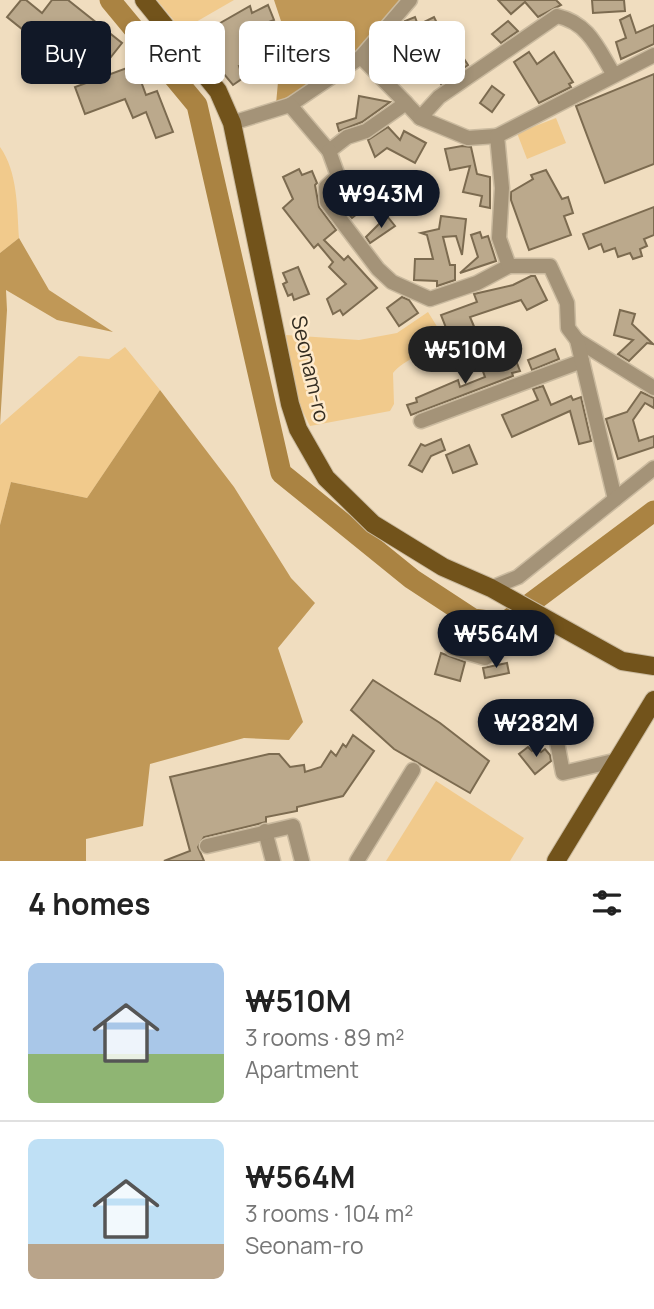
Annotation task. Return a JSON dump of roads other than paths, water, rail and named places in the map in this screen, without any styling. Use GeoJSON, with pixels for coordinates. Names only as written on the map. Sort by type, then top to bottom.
{"type":"FeatureCollection","features":[{"type":"Feature","properties":{"kind":"main road","name":"Seonam-ro"},"geometry":{"type":"LineString","coordinates":[[144,0],[218,91],[232,123],[290,404],[309,449],[326,478],[373,523],[443,567],[496,591],[622,662],[654,666]]}},
{"type":"Feature","properties":{"kind":"main road"},"geometry":{"type":"LineString","coordinates":[[556,861],[654,701]]}},
{"type":"Feature","properties":{"kind":"street"},"geometry":{"type":"LineString","coordinates":[[232,123],[290,105],[361,57],[410,0]]}},
{"type":"Feature","properties":{"kind":"street"},"geometry":{"type":"LineString","coordinates":[[420,118],[439,96],[557,16],[575,20],[592,38],[614,75]]}},
{"type":"Feature","properties":{"kind":"street"},"geometry":{"type":"LineString","coordinates":[[361,57],[420,118],[468,138],[497,136],[654,55]]}},
{"type":"Feature","properties":{"kind":"street"},"geometry":{"type":"LineString","coordinates":[[329,151],[347,137],[366,131],[406,103]]}},
{"type":"Feature","properties":{"kind":"street"},"geometry":{"type":"LineString","coordinates":[[290,105],[329,151],[338,176],[326,187],[327,202],[378,269],[392,282],[430,299],[477,283],[509,266],[550,266],[567,303],[568,328],[577,340],[654,388]]}},
{"type":"Feature","properties":{"kind":"street"},"geometry":{"type":"LineString","coordinates":[[497,136],[502,188],[499,238],[509,266]]}},
{"type":"Feature","properties":{"kind":"street"},"geometry":{"type":"LineString","coordinates":[[577,340],[615,499]]}},
{"type":"Feature","properties":{"kind":"street"},"geometry":{"type":"LineString","coordinates":[[421,421],[582,362]]}},
{"type":"Feature","properties":{"kind":"street"},"geometry":{"type":"LineString","coordinates":[[496,591],[518,578],[654,468]]}},
{"type":"Feature","properties":{"kind":"street"},"geometry":{"type":"LineString","coordinates":[[452,648],[485,658],[514,634]]}},
{"type":"Feature","properties":{"kind":"street"},"geometry":{"type":"LineString","coordinates":[[556,737],[563,773],[618,760]]}},
{"type":"Feature","properties":{"kind":"street"},"geometry":{"type":"LineString","coordinates":[[357,861],[412,770]]}},
{"type":"Feature","properties":{"kind":"street"},"geometry":{"type":"LineString","coordinates":[[207,846],[293,826],[302,861]]}},
{"type":"Feature","properties":{"kind":"street"},"geometry":{"type":"LineString","coordinates":[[265,831],[273,861]]}},
{"type":"Feature","properties":{"kind":"waterway"},"geometry":{"type":"LineString","coordinates":[[110,0],[197,105],[281,473],[412,579],[473,619],[504,623],[654,511]]}}]}
